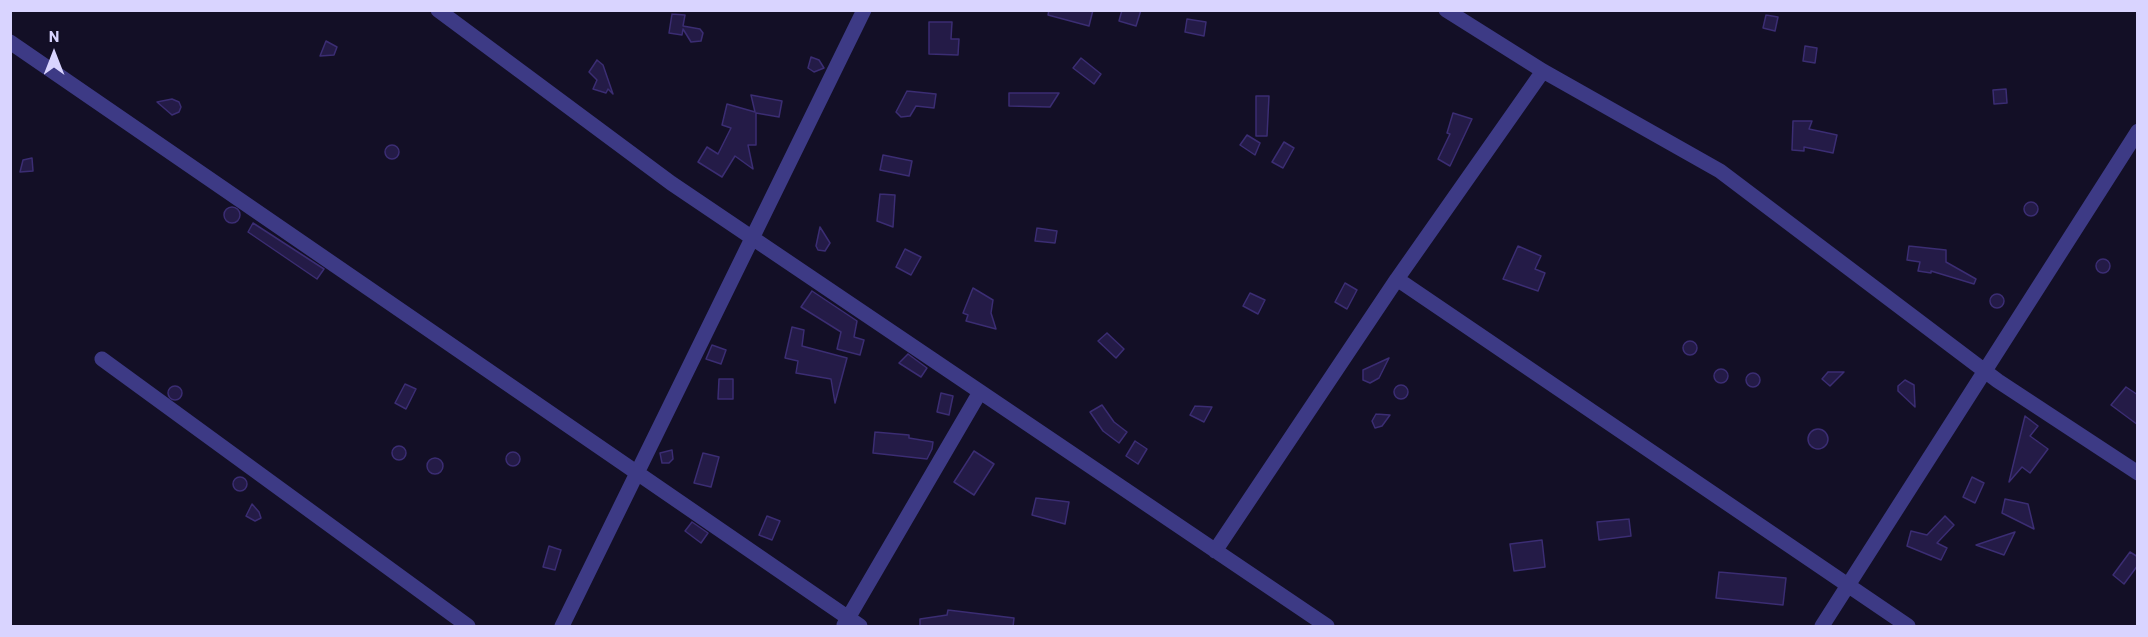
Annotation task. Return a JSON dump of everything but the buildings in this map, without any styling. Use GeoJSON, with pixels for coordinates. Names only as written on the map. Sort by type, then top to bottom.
{"type":"FeatureCollection","features":[{"type":"Feature","properties":{"kind":"street"},"geometry":{"type":"LineString","coordinates":[[438,10],[671,183],[1327,627]]}},
{"type":"Feature","properties":{"kind":"street"},"geometry":{"type":"LineString","coordinates":[[562,627],[636,472],[754,239],[864,10]]}},
{"type":"Feature","properties":{"kind":"street"},"geometry":{"type":"LineString","coordinates":[[1446,10],[1543,71],[1720,171],[1984,370],[2138,473]]}},
{"type":"Feature","properties":{"kind":"street"},"geometry":{"type":"LineString","coordinates":[[10,42],[636,472],[850,624],[980,392]]}},
{"type":"Feature","properties":{"kind":"street"},"geometry":{"type":"LineString","coordinates":[[1215,551],[1397,279],[1543,71]]}},
{"type":"Feature","properties":{"kind":"street"},"geometry":{"type":"LineString","coordinates":[[1821,627],[2138,131]]}},
{"type":"Feature","properties":{"kind":"street"},"geometry":{"type":"LineString","coordinates":[[1397,279],[1908,627]]}},
{"type":"Feature","properties":{"kind":"street"},"geometry":{"type":"LineString","coordinates":[[102,359],[468,627]]}}]}
